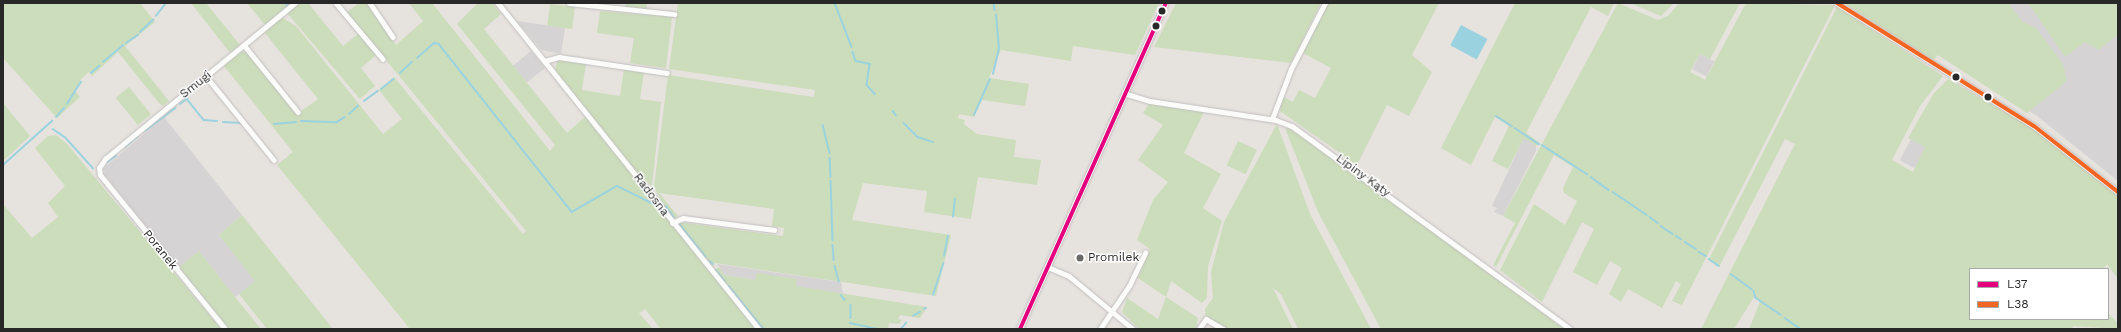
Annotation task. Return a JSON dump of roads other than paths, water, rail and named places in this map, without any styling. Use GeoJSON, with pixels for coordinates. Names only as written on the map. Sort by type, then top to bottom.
{"type":"FeatureCollection","features":[{"type":"Feature","properties":{"kind":"street","name":"Smugi"},"geometry":{"type":"LineString","coordinates":[[99,168],[105,159],[295,3]]}},
{"type":"Feature","properties":{"kind":"street"},"geometry":{"type":"LineString","coordinates":[[336,3],[383,59]]}},
{"type":"Feature","properties":{"kind":"street"},"geometry":{"type":"LineString","coordinates":[[370,3],[393,36]]}},
{"type":"Feature","properties":{"kind":"street","name":"Radosna"},"geometry":{"type":"LineString","coordinates":[[498,3],[672,223],[759,329]]}},
{"type":"Feature","properties":{"kind":"street"},"geometry":{"type":"LineString","coordinates":[[569,3],[674,14]]}},
{"type":"Feature","properties":{"kind":"street"},"geometry":{"type":"LineString","coordinates":[[1020,329],[1124,93],[1166,3]]}},
{"type":"Feature","properties":{"kind":"street"},"geometry":{"type":"LineString","coordinates":[[1272,119],[1291,69],[1325,3]]}},
{"type":"Feature","properties":{"kind":"street"},"geometry":{"type":"LineString","coordinates":[[1836,3],[2034,126],[2118,192]]}},
{"type":"Feature","properties":{"kind":"street"},"geometry":{"type":"LineString","coordinates":[[244,46],[298,112]]}},
{"type":"Feature","properties":{"kind":"street"},"geometry":{"type":"LineString","coordinates":[[545,61],[559,57],[667,73]]}},
{"type":"Feature","properties":{"kind":"street"},"geometry":{"type":"LineString","coordinates":[[206,76],[274,160]]}},
{"type":"Feature","properties":{"kind":"street","name":"Lipiny Kąty"},"geometry":{"type":"LineString","coordinates":[[1124,93],[1150,101],[1272,119],[1303,132],[1570,329]]}},
{"type":"Feature","properties":{"kind":"street","name":"Poranek"},"geometry":{"type":"LineString","coordinates":[[99,168],[132,215],[225,329]]}},
{"type":"Feature","properties":{"kind":"street"},"geometry":{"type":"LineString","coordinates":[[672,223],[683,218],[774,230]]}},
{"type":"Feature","properties":{"kind":"street"},"geometry":{"type":"LineString","coordinates":[[1100,329],[1145,253]]}},
{"type":"Feature","properties":{"kind":"street"},"geometry":{"type":"LineString","coordinates":[[1048,267],[1064,273],[1113,309],[1133,329]]}},
{"type":"Feature","properties":{"kind":"street"},"geometry":{"type":"LineString","coordinates":[[1199,329],[1203,319],[1209,319],[1223,329]]}},
{"type":"Feature","properties":{"kind":"water"},"geometry":{"type":"Polygon","coordinates":[[[1461,25],[1487,39],[1477,59],[1450,45],[1461,25]]]}},
{"type":"Feature","properties":{"kind":"waterway"},"geometry":{"type":"LineString","coordinates":[[156,16],[166,3]]}},
{"type":"Feature","properties":{"kind":"waterway"},"geometry":{"type":"LineString","coordinates":[[835,3],[852,47]]}},
{"type":"Feature","properties":{"kind":"waterway"},"geometry":{"type":"LineString","coordinates":[[994,3],[995,10]]}},
{"type":"Feature","properties":{"kind":"waterway"},"geometry":{"type":"LineString","coordinates":[[993,74],[999,49],[996,15]]}},
{"type":"Feature","properties":{"kind":"waterway"},"geometry":{"type":"LineString","coordinates":[[140,32],[153,20]]}},
{"type":"Feature","properties":{"kind":"waterway"},"geometry":{"type":"LineString","coordinates":[[126,43],[138,35]]}},
{"type":"Feature","properties":{"kind":"waterway"},"geometry":{"type":"LineString","coordinates":[[417,58],[434,43],[439,44],[572,212],[617,186],[656,205]]}},
{"type":"Feature","properties":{"kind":"waterway"},"geometry":{"type":"LineString","coordinates":[[103,62],[123,45]]}},
{"type":"Feature","properties":{"kind":"waterway"},"geometry":{"type":"LineString","coordinates":[[853,52],[856,61],[870,64],[867,85],[875,94]]}},
{"type":"Feature","properties":{"kind":"waterway"},"geometry":{"type":"LineString","coordinates":[[400,73],[412,62]]}},
{"type":"Feature","properties":{"kind":"waterway"},"geometry":{"type":"LineString","coordinates":[[91,73],[99,66]]}},
{"type":"Feature","properties":{"kind":"waterway"},"geometry":{"type":"LineString","coordinates":[[381,89],[394,79]]}},
{"type":"Feature","properties":{"kind":"waterway"},"geometry":{"type":"LineString","coordinates":[[974,115],[990,79]]}},
{"type":"Feature","properties":{"kind":"waterway"},"geometry":{"type":"LineString","coordinates":[[67,104],[81,82]]}},
{"type":"Feature","properties":{"kind":"waterway"},"geometry":{"type":"LineString","coordinates":[[364,101],[378,91]]}},
{"type":"Feature","properties":{"kind":"waterway"},"geometry":{"type":"LineString","coordinates":[[180,104],[187,99],[204,120],[217,121]]}},
{"type":"Feature","properties":{"kind":"waterway"},"geometry":{"type":"LineString","coordinates":[[349,114],[358,106]]}},
{"type":"Feature","properties":{"kind":"waterway"},"geometry":{"type":"LineString","coordinates":[[56,117],[64,108]]}},
{"type":"Feature","properties":{"kind":"waterway"},"geometry":{"type":"LineString","coordinates":[[145,131],[175,108]]}},
{"type":"Feature","properties":{"kind":"waterway"},"geometry":{"type":"LineString","coordinates":[[893,111],[896,115]]}},
{"type":"Feature","properties":{"kind":"waterway"},"geometry":{"type":"LineString","coordinates":[[1496,116],[1512,126]]}},
{"type":"Feature","properties":{"kind":"waterway"},"geometry":{"type":"LineString","coordinates":[[301,121],[337,122],[345,117]]}},
{"type":"Feature","properties":{"kind":"waterway"},"geometry":{"type":"LineString","coordinates":[[3,165],[52,121]]}},
{"type":"Feature","properties":{"kind":"waterway"},"geometry":{"type":"LineString","coordinates":[[223,122],[241,123]]}},
{"type":"Feature","properties":{"kind":"waterway"},"geometry":{"type":"LineString","coordinates":[[274,124],[296,122]]}},
{"type":"Feature","properties":{"kind":"waterway"},"geometry":{"type":"LineString","coordinates":[[904,123],[918,137],[933,142]]}},
{"type":"Feature","properties":{"kind":"waterway"},"geometry":{"type":"LineString","coordinates":[[823,125],[830,153]]}},
{"type":"Feature","properties":{"kind":"waterway"},"geometry":{"type":"LineString","coordinates":[[1515,128],[1539,144]]}},
{"type":"Feature","properties":{"kind":"waterway"},"geometry":{"type":"LineString","coordinates":[[53,129],[65,137],[93,168]]}},
{"type":"Feature","properties":{"kind":"waterway"},"geometry":{"type":"LineString","coordinates":[[125,147],[137,137]]}},
{"type":"Feature","properties":{"kind":"waterway"},"geometry":{"type":"LineString","coordinates":[[1542,145],[1587,174]]}},
{"type":"Feature","properties":{"kind":"waterway"},"geometry":{"type":"LineString","coordinates":[[106,163],[116,156]]}},
{"type":"Feature","properties":{"kind":"waterway"},"geometry":{"type":"LineString","coordinates":[[830,158],[831,177]]}},
{"type":"Feature","properties":{"kind":"waterway"},"geometry":{"type":"LineString","coordinates":[[1591,177],[1609,190]]}},
{"type":"Feature","properties":{"kind":"waterway"},"geometry":{"type":"LineString","coordinates":[[831,181],[833,240]]}},
{"type":"Feature","properties":{"kind":"waterway"},"geometry":{"type":"LineString","coordinates":[[1613,192],[1647,215]]}},
{"type":"Feature","properties":{"kind":"waterway"},"geometry":{"type":"LineString","coordinates":[[953,217],[955,199]]}},
{"type":"Feature","properties":{"kind":"waterway"},"geometry":{"type":"LineString","coordinates":[[666,206],[674,217]]}},
{"type":"Feature","properties":{"kind":"waterway"},"geometry":{"type":"LineString","coordinates":[[1650,217],[1658,223]]}},
{"type":"Feature","properties":{"kind":"waterway"},"geometry":{"type":"LineString","coordinates":[[679,223],[706,257]]}},
{"type":"Feature","properties":{"kind":"waterway"},"geometry":{"type":"LineString","coordinates":[[1661,226],[1673,234]]}},
{"type":"Feature","properties":{"kind":"waterway"},"geometry":{"type":"LineString","coordinates":[[944,256],[948,236]]}},
{"type":"Feature","properties":{"kind":"waterway"},"geometry":{"type":"LineString","coordinates":[[1676,236],[1681,239]]}},
{"type":"Feature","properties":{"kind":"waterway"},"geometry":{"type":"LineString","coordinates":[[1685,242],[1696,249]]}},
{"type":"Feature","properties":{"kind":"waterway"},"geometry":{"type":"LineString","coordinates":[[833,245],[834,260]]}},
{"type":"Feature","properties":{"kind":"waterway"},"geometry":{"type":"LineString","coordinates":[[1699,252],[1706,256]]}},
{"type":"Feature","properties":{"kind":"waterway"},"geometry":{"type":"LineString","coordinates":[[1709,259],[1719,266]]}},
{"type":"Feature","properties":{"kind":"waterway"},"geometry":{"type":"LineString","coordinates":[[710,261],[713,264]]}},
{"type":"Feature","properties":{"kind":"waterway"},"geometry":{"type":"LineString","coordinates":[[933,295],[943,264]]}},
{"type":"Feature","properties":{"kind":"waterway"},"geometry":{"type":"LineString","coordinates":[[835,266],[839,281]]}},
{"type":"Feature","properties":{"kind":"waterway"},"geometry":{"type":"LineString","coordinates":[[716,270],[725,281]]}},
{"type":"Feature","properties":{"kind":"waterway"},"geometry":{"type":"LineString","coordinates":[[1731,274],[1752,289]]}},
{"type":"Feature","properties":{"kind":"waterway"},"geometry":{"type":"LineString","coordinates":[[729,286],[764,329]]}},
{"type":"Feature","properties":{"kind":"waterway"},"geometry":{"type":"LineString","coordinates":[[1754,291],[1756,298],[1781,315]]}},
{"type":"Feature","properties":{"kind":"waterway"},"geometry":{"type":"LineString","coordinates":[[841,295],[845,300]]}},
{"type":"Feature","properties":{"kind":"waterway"},"geometry":{"type":"LineString","coordinates":[[851,305],[851,318]]}},
{"type":"Feature","properties":{"kind":"waterway"},"geometry":{"type":"LineString","coordinates":[[913,316],[920,312]]}},
{"type":"Feature","properties":{"kind":"waterway"},"geometry":{"type":"LineString","coordinates":[[1785,318],[1801,329]]}},
{"type":"Feature","properties":{"kind":"waterway"},"geometry":{"type":"LineString","coordinates":[[850,323],[878,329]]}},
{"type":"Feature","properties":{"kind":"waterway"},"geometry":{"type":"LineString","coordinates":[[901,329],[906,323]]}},
{"type":"Feature","properties":{"kind":"place","name":"Promilek"},"geometry":{"type":"Point","coordinates":[1080,258]}}]}
